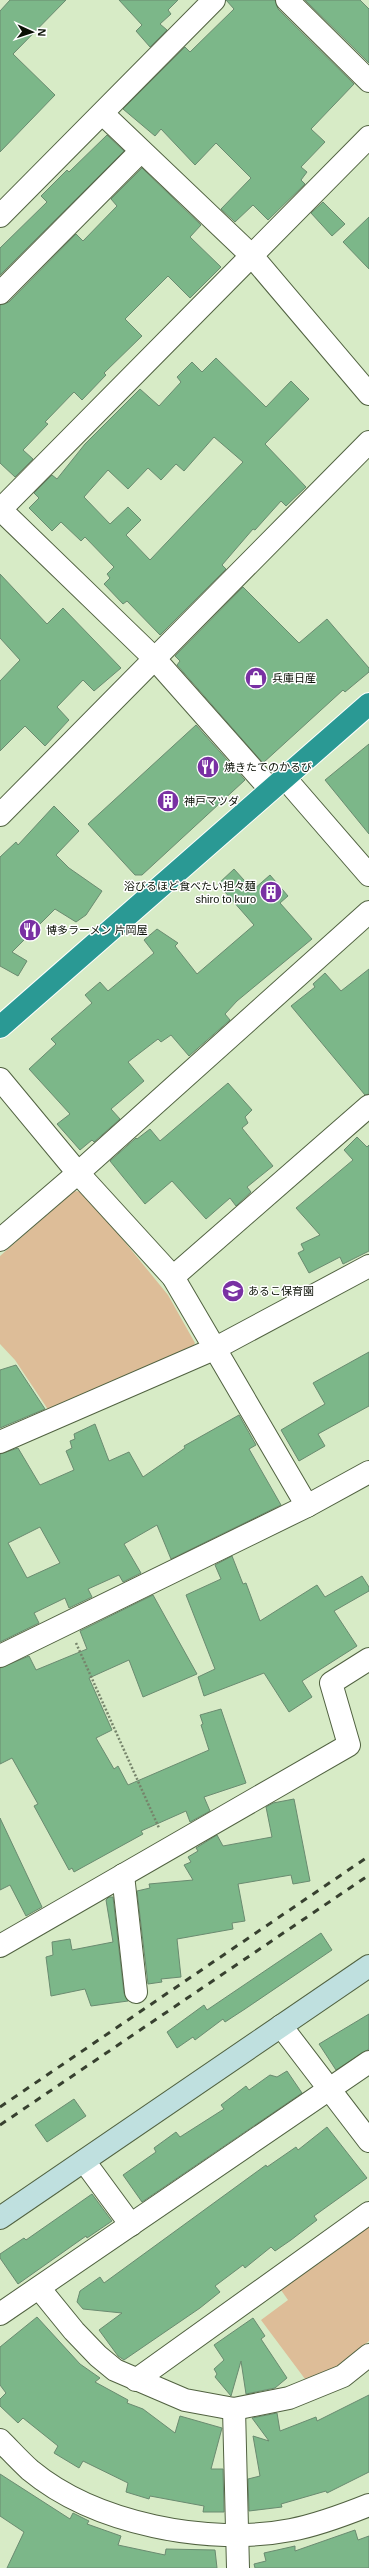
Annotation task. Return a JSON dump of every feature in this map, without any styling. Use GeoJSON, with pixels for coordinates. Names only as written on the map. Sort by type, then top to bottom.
{"type":"FeatureCollection","features":[{"type":"Feature","properties":{"kind":"highway"},"geometry":{"type":"LineString","coordinates":[[0,1027],[369,704]]}},
{"type":"Feature","properties":{"kind":"street"},"geometry":{"type":"LineString","coordinates":[[0,216],[103,114],[214,0]]}},
{"type":"Feature","properties":{"kind":"street"},"geometry":{"type":"LineString","coordinates":[[288,0],[369,81]]}},
{"type":"Feature","properties":{"kind":"street"},"geometry":{"type":"LineString","coordinates":[[103,114],[252,256],[369,394]]}},
{"type":"Feature","properties":{"kind":"street"},"geometry":{"type":"LineString","coordinates":[[369,137],[0,510],[154,658],[369,875]]}},
{"type":"Feature","properties":{"kind":"street"},"geometry":{"type":"LineString","coordinates":[[0,293],[141,151]]}},
{"type":"Feature","properties":{"kind":"street"},"geometry":{"type":"LineString","coordinates":[[0,815],[369,442]]}},
{"type":"Feature","properties":{"kind":"street"},"geometry":{"type":"LineString","coordinates":[[0,1240],[78,1173],[369,912]]}},
{"type":"Feature","properties":{"kind":"street"},"geometry":{"type":"LineString","coordinates":[[0,1079],[78,1173],[173,1277],[307,1506]]}},
{"type":"Feature","properties":{"kind":"street"},"geometry":{"type":"LineString","coordinates":[[173,1277],[369,1106]]}},
{"type":"Feature","properties":{"kind":"street"},"geometry":{"type":"LineString","coordinates":[[0,1442],[214,1349],[369,1266]]}},
{"type":"Feature","properties":{"kind":"street"},"geometry":{"type":"LineString","coordinates":[[0,1656],[307,1506],[369,1472]]}},
{"type":"Feature","properties":{"kind":"street"},"geometry":{"type":"LineString","coordinates":[[0,1946],[349,1745],[331,1683],[369,1659]]}},
{"type":"Feature","properties":{"kind":"street"},"geometry":{"type":"LineString","coordinates":[[123,1875],[136,1992]]}},
{"type":"Feature","properties":{"kind":"street"},"geometry":{"type":"LineString","coordinates":[[0,2218],[369,1966]]}},
{"type":"Feature","properties":{"kind":"street"},"geometry":{"type":"LineString","coordinates":[[282,2026],[369,2141]]}},
{"type":"Feature","properties":{"kind":"street"},"geometry":{"type":"LineString","coordinates":[[0,2314],[369,2062]]}},
{"type":"Feature","properties":{"kind":"street"},"geometry":{"type":"LineString","coordinates":[[84,2161],[131,2225]]}},
{"type":"Feature","properties":{"kind":"street"},"geometry":{"type":"LineString","coordinates":[[136,2380],[369,2214]]}},
{"type":"Feature","properties":{"kind":"street"},"geometry":{"type":"LineString","coordinates":[[39,2288],[98,2356],[115,2370],[185,2400],[234,2409],[289,2398],[342,2376],[369,2355]]}},
{"type":"Feature","properties":{"kind":"street"},"geometry":{"type":"LineString","coordinates":[[234,2409],[238,2568]]}},
{"type":"Feature","properties":{"kind":"street"},"geometry":{"type":"LineString","coordinates":[[0,2440],[31,2470],[72,2497],[118,2516],[175,2531],[237,2535],[291,2530],[369,2505]]}},
{"type":"Feature","properties":{"kind":"path"},"geometry":{"type":"LineString","coordinates":[[66,1623],[169,1848]]}},
{"type":"Feature","properties":{"kind":"shaded area"},"geometry":{"type":"Polygon","coordinates":[[[74,1191],[84,1192],[168,1295],[195,1343],[190,1352],[49,1411],[15,1360],[0,1344],[0,1256],[74,1191]]]}},
{"type":"Feature","properties":{"kind":"shaded area"},"geometry":{"type":"Polygon","coordinates":[[[369,2225],[369,2341],[335,2369],[308,2383],[261,2320],[288,2300],[281,2290],[369,2225]]]}},
{"type":"Feature","properties":{"kind":"building"},"geometry":{"type":"Polygon","coordinates":[[[10,0],[66,0],[13,54],[55,95],[0,152],[0,11],[10,0]]]}},
{"type":"Feature","properties":{"kind":"building"},"geometry":{"type":"Polygon","coordinates":[[[119,0],[178,0],[168,10],[171,14],[160,24],[167,30],[150,47],[136,31],[142,25],[119,0]]]}},
{"type":"Feature","properties":{"kind":"building"},"geometry":{"type":"Polygon","coordinates":[[[226,0],[275,0],[278,9],[354,84],[311,129],[325,142],[301,167],[307,172],[301,180],[305,184],[268,220],[253,205],[235,222],[221,209],[251,178],[216,143],[195,165],[161,129],[155,136],[123,109],[185,47],[190,52],[234,9],[226,0]]]}},
{"type":"Feature","properties":{"kind":"building"},"geometry":{"type":"Polygon","coordinates":[[[305,0],[360,0],[369,9],[369,63],[305,0]]]}},
{"type":"Feature","properties":{"kind":"building"},"geometry":{"type":"Polygon","coordinates":[[[107,135],[124,151],[0,275],[0,248],[47,202],[41,196],[67,170],[69,172],[107,135]]]}},
{"type":"Feature","properties":{"kind":"building"},"geometry":{"type":"Polygon","coordinates":[[[142,168],[201,225],[190,237],[221,267],[190,298],[168,276],[125,319],[142,336],[104,373],[106,375],[82,400],[74,392],[45,422],[48,424],[23,450],[33,459],[15,477],[0,463],[0,305],[9,302],[76,234],[83,241],[117,206],[111,199],[142,168]]]}},
{"type":"Feature","properties":{"kind":"building"},"geometry":{"type":"Polygon","coordinates":[[[323,202],[345,224],[332,236],[311,213],[323,202]]]}},
{"type":"Feature","properties":{"kind":"building"},"geometry":{"type":"Polygon","coordinates":[[[369,217],[369,269],[343,242],[369,217]]]}},
{"type":"Feature","properties":{"kind":"building"},"geometry":{"type":"Polygon","coordinates":[[[216,358],[266,407],[291,381],[309,399],[265,444],[306,487],[286,506],[281,501],[255,530],[253,529],[222,565],[226,569],[160,635],[127,601],[123,604],[104,584],[110,578],[107,574],[114,567],[85,537],[81,541],[61,522],[52,531],[29,508],[39,498],[34,493],[52,475],[57,479],[85,444],[140,389],[159,406],[181,382],[177,377],[192,362],[202,372],[216,358]],[[214,437],[184,471],[176,464],[161,480],[148,468],[128,489],[108,470],[84,497],[110,524],[128,507],[141,520],[126,535],[150,560],[243,462],[214,437]]]}},
{"type":"Feature","properties":{"kind":"building"},"geometry":{"type":"Polygon","coordinates":[[[0,574],[47,624],[63,608],[121,668],[94,691],[83,680],[57,707],[69,720],[45,746],[25,726],[0,751],[0,681],[20,660],[0,638],[0,574]]]}},
{"type":"Feature","properties":{"kind":"building","name":"兵庫日産"},"geometry":{"type":"Polygon","coordinates":[[[243,587],[299,643],[327,619],[369,668],[369,672],[345,692],[343,690],[263,763],[177,665],[180,661],[175,656],[243,587]]]}},
{"type":"Feature","properties":{"kind":"building","name":"神戸マツダ"},"geometry":{"type":"Polygon","coordinates":[[[196,725],[245,780],[142,875],[135,875],[88,824],[196,725]]]}},
{"type":"Feature","properties":{"kind":"building"},"geometry":{"type":"Polygon","coordinates":[[[369,744],[369,834],[325,780],[369,744]]]}},
{"type":"Feature","properties":{"kind":"building"},"geometry":{"type":"Polygon","coordinates":[[[54,806],[79,831],[56,855],[69,868],[102,891],[86,915],[76,922],[55,909],[12,952],[27,961],[18,976],[0,966],[0,857],[16,842],[18,845],[54,806]]]}},
{"type":"Feature","properties":{"kind":"building"},"geometry":{"type":"Polygon","coordinates":[[[234,869],[253,890],[270,875],[288,896],[280,903],[312,939],[237,1001],[225,1014],[230,1020],[189,1056],[171,1035],[161,1042],[158,1039],[128,1062],[144,1081],[111,1109],[120,1119],[94,1142],[92,1140],[80,1150],[57,1124],[70,1114],[29,1069],[56,1044],[51,1039],[92,1003],[85,995],[100,982],[108,991],[154,953],[144,940],[157,929],[178,943],[175,946],[197,974],[254,925],[218,884],[234,869]]]}},
{"type":"Feature","properties":{"kind":"building"},"geometry":{"type":"Polygon","coordinates":[[[369,969],[369,1094],[365,1095],[291,1006],[315,987],[313,984],[325,973],[341,991],[369,969]]]}},
{"type":"Feature","properties":{"kind":"building"},"geometry":{"type":"Polygon","coordinates":[[[228,1083],[252,1110],[245,1117],[248,1123],[242,1128],[273,1166],[247,1187],[251,1192],[236,1206],[230,1198],[206,1219],[172,1181],[145,1204],[110,1161],[136,1138],[137,1139],[150,1129],[160,1141],[228,1083]]]}},
{"type":"Feature","properties":{"kind":"building"},"geometry":{"type":"Polygon","coordinates":[[[357,1137],[367,1147],[369,1145],[369,1251],[343,1264],[340,1257],[309,1273],[298,1253],[304,1250],[301,1244],[320,1235],[296,1208],[353,1160],[344,1150],[357,1137]]]}},
{"type":"Feature","properties":{"kind":"building"},"geometry":{"type":"Polygon","coordinates":[[[369,1352],[369,1406],[318,1434],[325,1446],[299,1461],[281,1430],[325,1404],[313,1383],[369,1352]]]}},
{"type":"Feature","properties":{"kind":"building"},"geometry":{"type":"Polygon","coordinates":[[[16,1365],[45,1409],[0,1428],[0,1370],[16,1365]]]}},
{"type":"Feature","properties":{"kind":"building"},"geometry":{"type":"Polygon","coordinates":[[[239,1415],[256,1445],[249,1449],[281,1505],[171,1559],[157,1525],[124,1544],[141,1573],[123,1582],[119,1575],[88,1589],[92,1597],[69,1608],[65,1598],[34,1613],[39,1623],[0,1642],[0,1454],[18,1448],[40,1485],[74,1470],[66,1451],[72,1448],[70,1441],[75,1439],[74,1434],[95,1424],[109,1461],[129,1452],[143,1477],[185,1448],[184,1446],[239,1415]],[[40,1527],[8,1543],[27,1578],[60,1563],[40,1527]]]}},
{"type":"Feature","properties":{"kind":"building"},"geometry":{"type":"Polygon","coordinates":[[[232,1556],[243,1584],[246,1583],[260,1621],[317,1585],[325,1597],[362,1576],[369,1587],[369,1591],[334,1611],[357,1646],[302,1681],[312,1697],[289,1712],[264,1673],[204,1696],[198,1677],[215,1669],[186,1595],[221,1579],[215,1565],[232,1556]]]}},
{"type":"Feature","properties":{"kind":"building"},"geometry":{"type":"Polygon","coordinates":[[[153,1595],[197,1674],[143,1697],[129,1660],[89,1678],[112,1730],[96,1738],[114,1769],[118,1766],[128,1785],[209,1750],[201,1725],[203,1724],[200,1715],[221,1709],[246,1783],[204,1797],[210,1811],[190,1822],[186,1811],[141,1831],[143,1834],[74,1872],[72,1868],[69,1870],[34,1806],[38,1804],[12,1758],[0,1764],[0,1668],[29,1656],[36,1670],[87,1649],[80,1631],[153,1595]]]}},
{"type":"Feature","properties":{"kind":"building"},"geometry":{"type":"Polygon","coordinates":[[[294,1799],[310,1881],[293,1884],[291,1875],[238,1884],[245,1921],[232,1923],[233,1929],[177,1939],[181,1977],[161,1979],[162,1982],[148,1984],[137,1891],[150,1888],[149,1884],[193,1880],[184,1865],[191,1862],[188,1857],[198,1851],[196,1848],[217,1835],[223,1846],[272,1837],[266,1807],[273,1803],[294,1799]]]}},
{"type":"Feature","properties":{"kind":"building"},"geometry":{"type":"Polygon","coordinates":[[[0,1818],[42,1907],[26,1916],[10,1885],[0,1890],[0,1818]]]}},
{"type":"Feature","properties":{"kind":"building"},"geometry":{"type":"Polygon","coordinates":[[[109,1897],[113,1897],[124,1993],[128,2001],[91,2006],[85,1989],[51,1996],[46,1957],[53,1955],[52,1942],[70,1939],[72,1950],[113,1942],[106,1900],[109,1897]]]}},
{"type":"Feature","properties":{"kind":"building"},"geometry":{"type":"Polygon","coordinates":[[[321,1933],[332,1950],[225,2022],[223,2019],[195,2040],[193,2037],[177,2048],[167,2032],[204,2005],[207,2010],[321,1933]]]}},
{"type":"Feature","properties":{"kind":"building"},"geometry":{"type":"Polygon","coordinates":[[[369,2014],[369,2049],[336,2070],[319,2044],[369,2014]]]}},
{"type":"Feature","properties":{"kind":"building"},"geometry":{"type":"Polygon","coordinates":[[[287,2071],[302,2093],[142,2202],[123,2175],[156,2152],[154,2148],[176,2132],[180,2137],[224,2109],[221,2105],[246,2086],[249,2090],[270,2075],[277,2077],[287,2071]]]}},
{"type":"Feature","properties":{"kind":"building"},"geometry":{"type":"Polygon","coordinates":[[[74,2099],[86,2116],[47,2142],[35,2125],[74,2099]]]}},
{"type":"Feature","properties":{"kind":"building"},"geometry":{"type":"Polygon","coordinates":[[[327,2127],[367,2178],[314,2216],[317,2220],[291,2240],[275,2251],[271,2247],[245,2268],[243,2265],[215,2286],[220,2292],[200,2308],[124,2360],[118,2356],[99,2330],[122,2313],[83,2309],[77,2302],[80,2291],[100,2277],[104,2283],[266,2165],[267,2167],[296,2147],[298,2150],[327,2127]]]}},
{"type":"Feature","properties":{"kind":"building"},"geometry":{"type":"Polygon","coordinates":[[[92,2194],[112,2221],[87,2238],[86,2236],[18,2284],[0,2258],[0,2254],[24,2238],[26,2240],[92,2194]]]}},
{"type":"Feature","properties":{"kind":"building"},"geometry":{"type":"Polygon","coordinates":[[[37,2317],[80,2364],[100,2378],[95,2382],[128,2400],[127,2403],[143,2409],[175,2433],[180,2416],[222,2428],[211,2469],[223,2469],[224,2512],[203,2512],[204,2506],[150,2496],[149,2499],[126,2492],[128,2483],[83,2461],[79,2468],[54,2453],[58,2446],[23,2418],[18,2423],[0,2406],[0,2399],[6,2393],[0,2385],[0,2347],[37,2317]]]}},
{"type":"Feature","properties":{"kind":"building"},"geometry":{"type":"Polygon","coordinates":[[[253,2318],[265,2336],[261,2339],[287,2378],[275,2388],[246,2394],[241,2361],[231,2396],[215,2377],[217,2374],[214,2369],[224,2360],[214,2345],[253,2318]]]}},
{"type":"Feature","properties":{"kind":"building"},"geometry":{"type":"Polygon","coordinates":[[[369,2395],[369,2472],[327,2493],[326,2491],[281,2504],[282,2507],[249,2511],[248,2479],[260,2476],[253,2436],[269,2441],[252,2418],[277,2413],[280,2431],[316,2417],[317,2421],[369,2395]]]}},
{"type":"Feature","properties":{"kind":"building"},"geometry":{"type":"Polygon","coordinates":[[[0,2474],[70,2519],[73,2513],[89,2521],[87,2524],[121,2536],[118,2545],[165,2555],[166,2549],[215,2550],[217,2568],[7,2568],[24,2532],[0,2516],[0,2474]]]}},
{"type":"Feature","properties":{"kind":"building"},"geometry":{"type":"Polygon","coordinates":[[[355,2530],[358,2540],[369,2536],[369,2568],[255,2568],[254,2564],[266,2561],[264,2553],[295,2546],[295,2551],[355,2530]]]}},
{"type":"Feature","properties":{"kind":"railway"},"geometry":{"type":"LineString","coordinates":[[0,2107],[369,1856]]}},
{"type":"Feature","properties":{"kind":"railway"},"geometry":{"type":"LineString","coordinates":[[0,2125],[369,1875]]}},
{"type":"Feature","properties":{"kind":"place","name":"兵庫日産"},"geometry":{"type":"Point","coordinates":[256,678]}},
{"type":"Feature","properties":{"kind":"place","name":"焼きたてのかるび"},"geometry":{"type":"Point","coordinates":[208,767]}},
{"type":"Feature","properties":{"kind":"place","name":"神戸マツダ"},"geometry":{"type":"Point","coordinates":[168,801]}},
{"type":"Feature","properties":{"kind":"place","name":"浴びるほど食べたい担々麺 shiro to kuro"},"geometry":{"type":"Point","coordinates":[271,892]}},
{"type":"Feature","properties":{"kind":"place","name":"博多ラーメン 片岡屋"},"geometry":{"type":"Point","coordinates":[30,930]}},
{"type":"Feature","properties":{"kind":"place","name":"あるこ保育園"},"geometry":{"type":"Point","coordinates":[233,1291]}}]}
